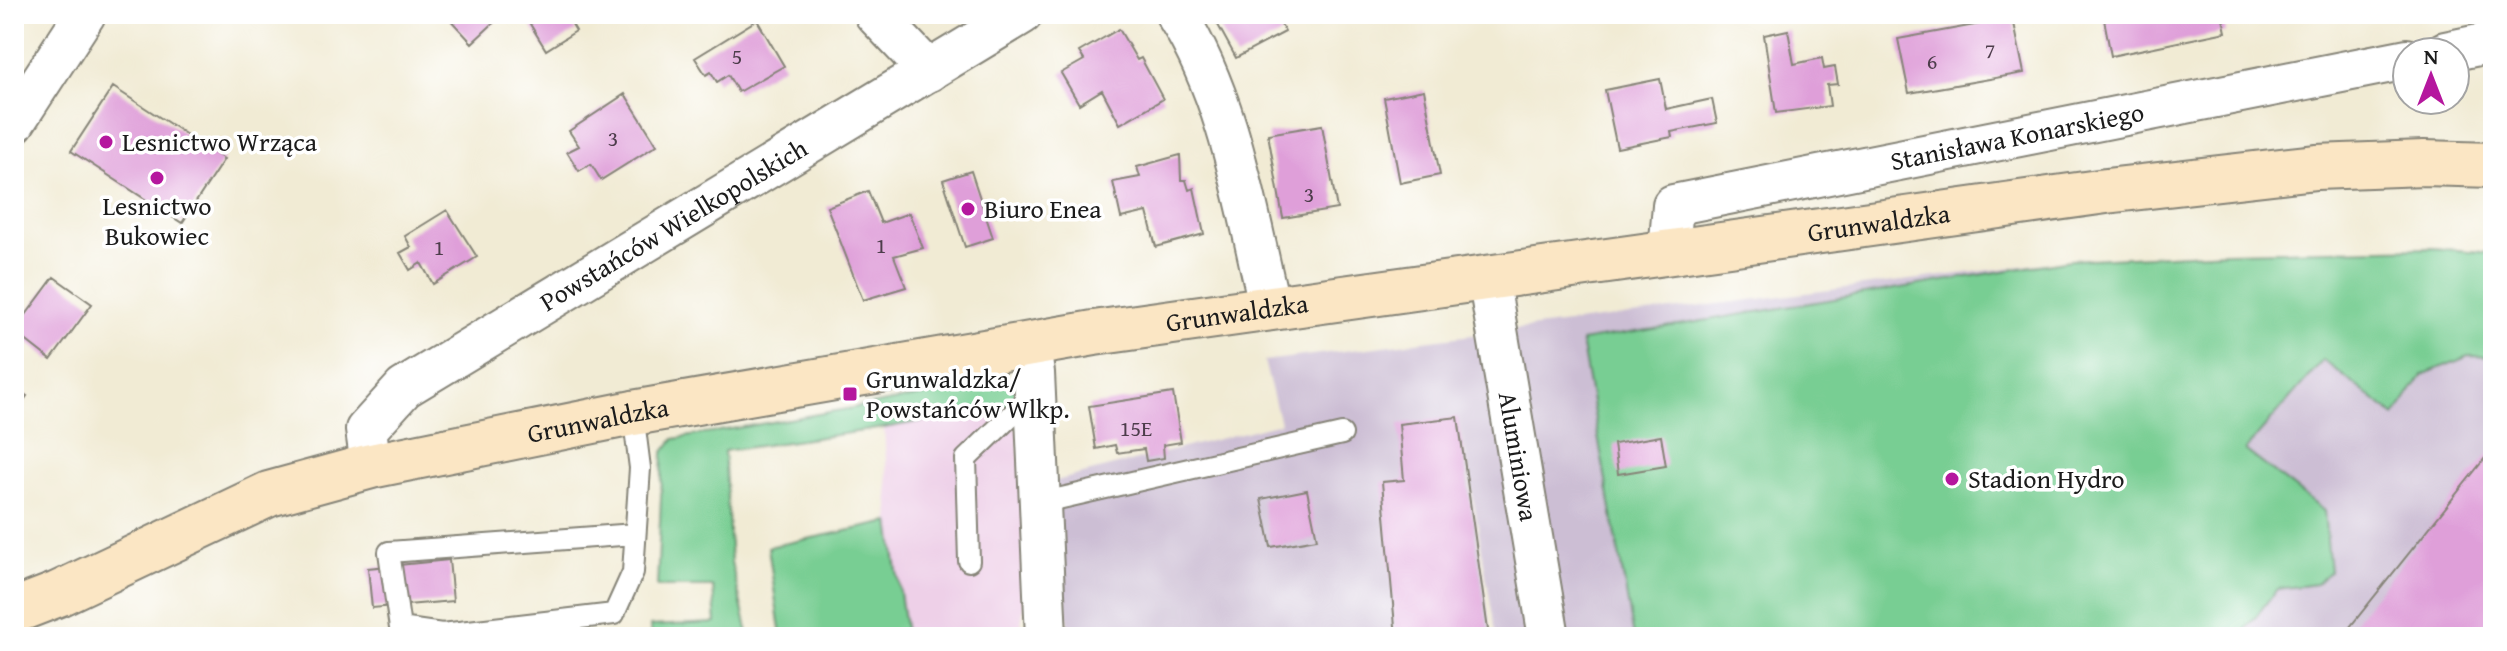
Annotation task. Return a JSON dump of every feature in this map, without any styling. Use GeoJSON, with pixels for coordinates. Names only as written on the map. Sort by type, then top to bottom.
{"type":"FeatureCollection","features":[{"type":"Feature","properties":{"kind":"main road","name":"Grunwaldzka"},"geometry":{"type":"LineString","coordinates":[[14,611],[58,594],[269,494],[371,466],[633,413],[1029,344],[2106,191],[2316,167],[2424,163],[2493,165]]}},
{"type":"Feature","properties":{"kind":"street"},"geometry":{"type":"LineString","coordinates":[[14,123],[85,14]]}},
{"type":"Feature","properties":{"kind":"street"},"geometry":{"type":"LineString","coordinates":[[875,14],[929,71]]}},
{"type":"Feature","properties":{"kind":"street","name":"Powstańców Wielkopolskich"},"geometry":{"type":"LineString","coordinates":[[371,466],[366,430],[404,388],[1022,14]]}},
{"type":"Feature","properties":{"kind":"street"},"geometry":{"type":"LineString","coordinates":[[1176,14],[1195,44],[1217,93],[1270,308]]}},
{"type":"Feature","properties":{"kind":"street"},"geometry":{"type":"LineString","coordinates":[[2471,47],[2493,42]]}},
{"type":"Feature","properties":{"kind":"street","name":"Stanisława Konarskiego"},"geometry":{"type":"LineString","coordinates":[[1669,252],[1673,205],[2391,62]]}},
{"type":"Feature","properties":{"kind":"street","name":"Aluminiowa"},"geometry":{"type":"LineString","coordinates":[[1488,277],[1549,637]]}},
{"type":"Feature","properties":{"kind":"street"},"geometry":{"type":"LineString","coordinates":[[1029,344],[1036,406],[1046,637]]}},
{"type":"Feature","properties":{"kind":"lane"},"geometry":{"type":"LineString","coordinates":[[969,561],[966,459],[1021,406],[1036,406]]}},
{"type":"Feature","properties":{"kind":"lane"},"geometry":{"type":"LineString","coordinates":[[633,413],[640,468],[633,572],[614,614],[442,634],[400,628],[389,552],[635,534]]}},
{"type":"Feature","properties":{"kind":"lane"},"geometry":{"type":"LineString","coordinates":[[1040,503],[1342,434]]}},
{"type":"Feature","properties":{"kind":"shaded area"},"geometry":{"type":"Polygon","coordinates":[[[2433,248],[2493,253],[2493,637],[1496,637],[1460,416],[1492,637],[1070,637],[1052,482],[1280,423],[1264,361],[2070,260],[2228,252],[2433,248]]]}},
{"type":"Feature","properties":{"kind":"shaded area"},"geometry":{"type":"Polygon","coordinates":[[[1005,405],[1018,433],[1023,512],[1024,604],[1019,637],[875,637],[906,634],[890,522],[884,428],[1005,405]]]}},
{"type":"Feature","properties":{"kind":"green space"},"geometry":{"type":"Polygon","coordinates":[[[2433,248],[2493,253],[2493,357],[2469,356],[2422,375],[2395,416],[2323,360],[2245,450],[2324,511],[2330,571],[2316,584],[2277,589],[2240,637],[1634,637],[1581,341],[2070,260],[2228,252],[2433,248]]]}},
{"type":"Feature","properties":{"kind":"green space"},"geometry":{"type":"Polygon","coordinates":[[[1008,381],[1020,398],[1014,404],[884,428],[724,451],[731,562],[749,637],[651,637],[650,626],[716,623],[713,587],[657,587],[663,453],[674,439],[1008,381]]]}},
{"type":"Feature","properties":{"kind":"green space"},"geometry":{"type":"Polygon","coordinates":[[[890,522],[906,634],[781,637],[768,547],[890,522]]]}},
{"type":"Feature","properties":{"kind":"building"},"geometry":{"type":"Polygon","coordinates":[[[445,14],[499,14],[501,16],[472,43],[445,14]]]}},
{"type":"Feature","properties":{"kind":"building"},"geometry":{"type":"Polygon","coordinates":[[[545,14],[566,14],[576,31],[546,50],[530,24],[545,14]]]}},
{"type":"Feature","properties":{"kind":"building"},"geometry":{"type":"Polygon","coordinates":[[[1212,14],[1275,14],[1285,32],[1236,58],[1212,14]]]}},
{"type":"Feature","properties":{"kind":"building"},"geometry":{"type":"Polygon","coordinates":[[[2103,14],[2222,14],[2226,32],[2111,56],[2103,14]]]}},
{"type":"Feature","properties":{"kind":"building"},"geometry":{"type":"Polygon","coordinates":[[[2013,18],[2024,73],[1909,93],[1898,39],[2013,18]]]}},
{"type":"Feature","properties":{"kind":"building"},"geometry":{"type":"Polygon","coordinates":[[[757,20],[784,66],[738,92],[728,75],[717,82],[711,72],[706,75],[695,58],[757,20]]]}},
{"type":"Feature","properties":{"kind":"building"},"geometry":{"type":"Polygon","coordinates":[[[1119,29],[1137,60],[1141,58],[1163,99],[1120,124],[1102,90],[1079,104],[1061,73],[1084,60],[1079,52],[1119,29]]]}},
{"type":"Feature","properties":{"kind":"building"},"geometry":{"type":"Polygon","coordinates":[[[1788,30],[1794,64],[1822,58],[1824,69],[1835,67],[1838,84],[1827,85],[1830,106],[1776,113],[1764,35],[1788,30]]]}},
{"type":"Feature","properties":{"kind":"building"},"geometry":{"type":"Polygon","coordinates":[[[1660,79],[1666,109],[1712,99],[1717,123],[1671,132],[1672,137],[1617,148],[1605,90],[1660,79]]]}},
{"type":"Feature","properties":{"kind":"building"},"geometry":{"type":"Polygon","coordinates":[[[113,87],[224,159],[182,223],[71,151],[113,87]]]}},
{"type":"Feature","properties":{"kind":"building"},"geometry":{"type":"Polygon","coordinates":[[[1424,90],[1440,175],[1400,183],[1384,98],[1424,90]]]}},
{"type":"Feature","properties":{"kind":"building"},"geometry":{"type":"Polygon","coordinates":[[[625,94],[657,145],[601,180],[591,164],[579,171],[567,152],[579,146],[569,131],[625,94]]]}},
{"type":"Feature","properties":{"kind":"building"},"geometry":{"type":"Polygon","coordinates":[[[1322,125],[1337,209],[1283,218],[1268,134],[1322,125]]]}},
{"type":"Feature","properties":{"kind":"building"},"geometry":{"type":"Polygon","coordinates":[[[1180,155],[1181,180],[1186,180],[1189,190],[1194,188],[1204,234],[1156,247],[1147,212],[1121,218],[1113,182],[1140,177],[1137,167],[1180,155]]]}},
{"type":"Feature","properties":{"kind":"building","name":"Biuro Enea"},"geometry":{"type":"Polygon","coordinates":[[[971,171],[993,238],[965,247],[943,180],[971,171]]]}},
{"type":"Feature","properties":{"kind":"building"},"geometry":{"type":"Polygon","coordinates":[[[868,191],[881,223],[909,213],[923,248],[894,256],[906,287],[863,300],[827,207],[868,191]]]}},
{"type":"Feature","properties":{"kind":"building"},"geometry":{"type":"Polygon","coordinates":[[[447,210],[477,257],[433,284],[421,263],[410,270],[400,253],[411,247],[405,236],[447,210]]]}},
{"type":"Feature","properties":{"kind":"building"},"geometry":{"type":"Polygon","coordinates":[[[54,277],[92,304],[51,360],[14,331],[54,277]]]}},
{"type":"Feature","properties":{"kind":"building"},"geometry":{"type":"Polygon","coordinates":[[[14,387],[27,396],[14,414],[14,387]]]}},
{"type":"Feature","properties":{"kind":"building"},"geometry":{"type":"Polygon","coordinates":[[[1173,393],[1181,442],[1163,445],[1164,458],[1146,461],[1144,449],[1117,453],[1115,445],[1096,449],[1089,406],[1173,393]]]}},
{"type":"Feature","properties":{"kind":"building"},"geometry":{"type":"Polygon","coordinates":[[[1458,417],[1489,637],[1396,637],[1382,482],[1404,480],[1399,424],[1458,417]]]}},
{"type":"Feature","properties":{"kind":"building"},"geometry":{"type":"Polygon","coordinates":[[[1661,436],[1666,466],[1618,474],[1614,444],[1661,436]]]}},
{"type":"Feature","properties":{"kind":"building"},"geometry":{"type":"Polygon","coordinates":[[[2493,448],[2493,637],[2342,637],[2493,448]]]}},
{"type":"Feature","properties":{"kind":"building"},"geometry":{"type":"Polygon","coordinates":[[[1307,490],[1317,539],[1271,547],[1261,499],[1307,490]]]}},
{"type":"Feature","properties":{"kind":"building"},"geometry":{"type":"Polygon","coordinates":[[[449,560],[453,601],[372,608],[368,568],[449,560]]]}},
{"type":"Feature","properties":{"kind":"place","name":"Lesnictwo Wrząca"},"geometry":{"type":"Point","coordinates":[106,142]}},
{"type":"Feature","properties":{"kind":"place","name":"Lesnictwo Bukowiec"},"geometry":{"type":"Point","coordinates":[157,178]}},
{"type":"Feature","properties":{"kind":"place","name":"Biuro Enea"},"geometry":{"type":"Point","coordinates":[968,209]}},
{"type":"Feature","properties":{"kind":"place","name":"Grunwaldzka/ Powstańców Wlkp."},"geometry":{"type":"Point","coordinates":[850,394]}},
{"type":"Feature","properties":{"kind":"place","name":"Stadion Hydro"},"geometry":{"type":"Point","coordinates":[1952,479]}}]}
